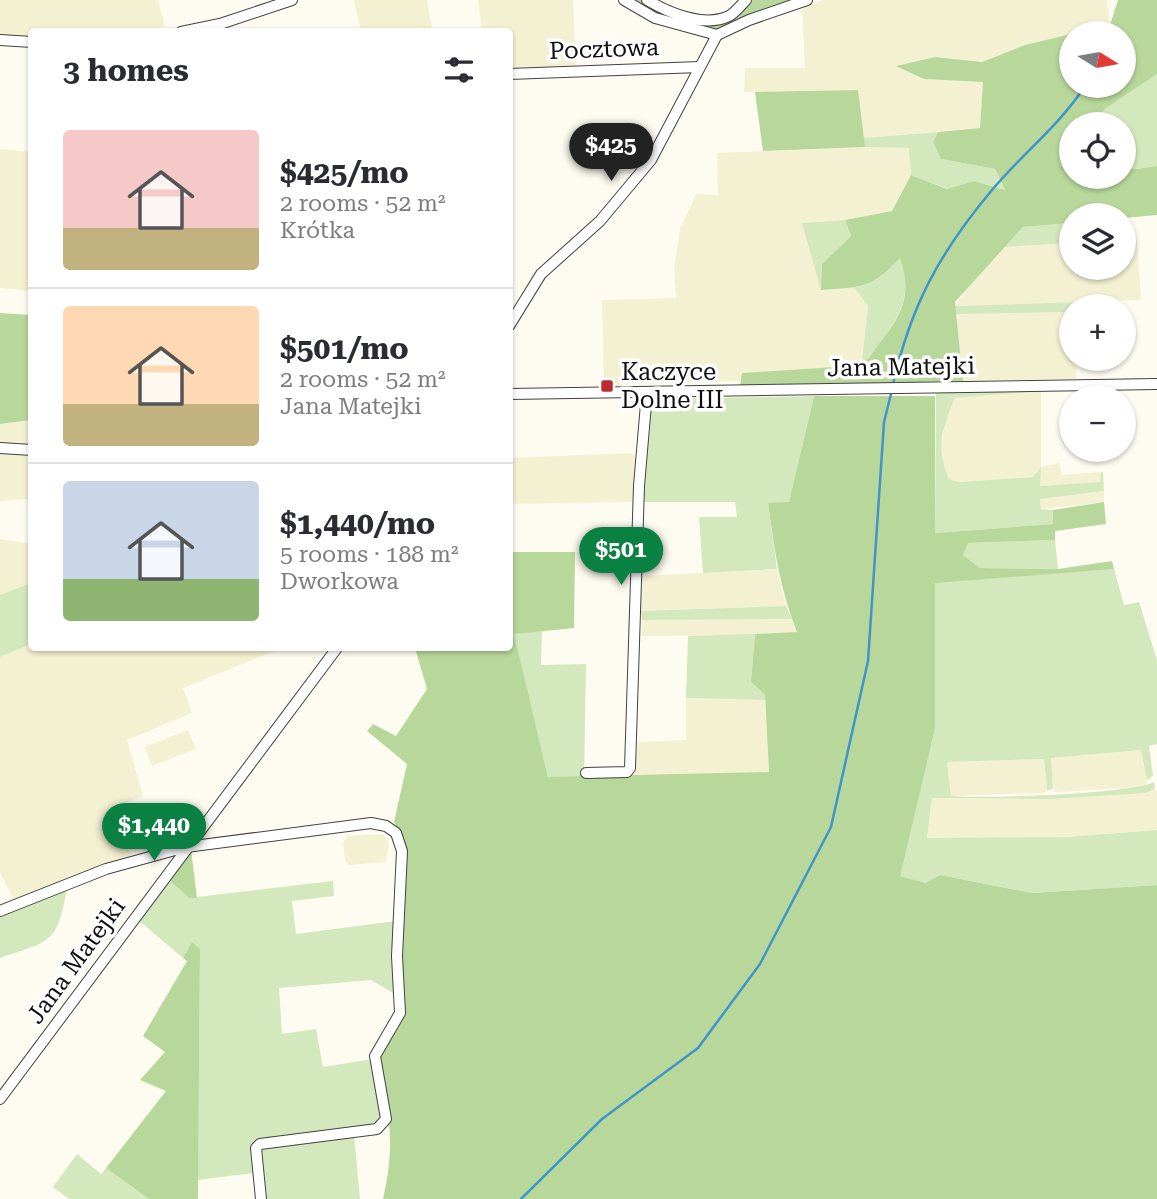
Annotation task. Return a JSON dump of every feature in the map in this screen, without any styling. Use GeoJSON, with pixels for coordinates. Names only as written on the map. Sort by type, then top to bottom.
{"type":"FeatureCollection","features":[{"type":"Feature","properties":{"kind":"street"},"geometry":{"type":"LineString","coordinates":[[200,28],[292,0]]}},
{"type":"Feature","properties":{"kind":"street","name":"Pocztowa"},"geometry":{"type":"LineString","coordinates":[[624,0],[655,18],[717,35]]}},
{"type":"Feature","properties":{"kind":"street"},"geometry":{"type":"LineString","coordinates":[[647,0],[668,12],[716,19],[730,15],[746,0]]}},
{"type":"Feature","properties":{"kind":"street"},"geometry":{"type":"LineString","coordinates":[[513,320],[541,274],[600,221],[651,160],[717,35],[807,0]]}},
{"type":"Feature","properties":{"kind":"street"},"geometry":{"type":"LineString","coordinates":[[0,40],[28,42]]}},
{"type":"Feature","properties":{"kind":"street","name":"Pocztowa"},"geometry":{"type":"LineString","coordinates":[[513,74],[700,66]]}},
{"type":"Feature","properties":{"kind":"street","name":"Jana Matejki"},"geometry":{"type":"LineString","coordinates":[[513,394],[1157,384]]}},
{"type":"Feature","properties":{"kind":"street"},"geometry":{"type":"LineString","coordinates":[[586,773],[627,772],[630,768],[639,486],[646,393]]}},
{"type":"Feature","properties":{"kind":"street"},"geometry":{"type":"LineString","coordinates":[[0,448],[28,450]]}},
{"type":"Feature","properties":{"kind":"street","name":"Jana Matejki"},"geometry":{"type":"LineString","coordinates":[[0,1099],[186,846],[335,651]]}},
{"type":"Feature","properties":{"kind":"street"},"geometry":{"type":"LineString","coordinates":[[0,911],[106,869],[186,846],[371,823],[386,826],[396,833],[402,851],[397,956],[400,1013],[375,1056],[386,1119],[377,1129],[260,1144],[256,1148],[261,1199]]}},
{"type":"Feature","properties":{"kind":"shaded area"},"geometry":{"type":"Polygon","coordinates":[[[0,0],[158,0],[165,26],[28,28],[28,37],[0,35],[0,0]]]}},
{"type":"Feature","properties":{"kind":"shaded area"},"geometry":{"type":"Polygon","coordinates":[[[354,0],[427,0],[432,28],[360,28],[354,0]]]}},
{"type":"Feature","properties":{"kind":"shaded area"},"geometry":{"type":"Polygon","coordinates":[[[478,0],[573,0],[576,68],[513,70],[513,28],[482,28],[478,0]]]}},
{"type":"Feature","properties":{"kind":"shaded area"},"geometry":{"type":"Polygon","coordinates":[[[824,0],[1107,0],[1110,21],[1059,21],[1059,37],[1025,45],[982,62],[935,57],[924,79],[983,82],[980,128],[862,138],[858,90],[744,92],[745,68],[805,68],[802,7],[824,0]]]}},
{"type":"Feature","properties":{"kind":"shaded area"},"geometry":{"type":"Polygon","coordinates":[[[865,147],[910,148],[911,175],[892,211],[845,220],[803,223],[821,290],[854,287],[868,306],[862,360],[834,367],[743,373],[741,381],[604,385],[602,300],[676,298],[674,268],[680,229],[696,194],[718,195],[717,153],[865,147]]]}},
{"type":"Feature","properties":{"kind":"shaded area"},"geometry":{"type":"Polygon","coordinates":[[[0,149],[28,152],[28,291],[0,288],[0,149]]]}},
{"type":"Feature","properties":{"kind":"shaded area"},"geometry":{"type":"Polygon","coordinates":[[[1136,239],[1141,300],[1136,300],[1136,294],[1059,294],[1059,303],[955,306],[966,289],[1005,247],[1059,244],[1059,280],[1136,280],[1136,239]]]}},
{"type":"Feature","properties":{"kind":"shaded area"},"geometry":{"type":"Polygon","coordinates":[[[1059,312],[1059,371],[1076,371],[1076,379],[963,381],[956,314],[1059,312]]]}},
{"type":"Feature","properties":{"kind":"shaded area"},"geometry":{"type":"Polygon","coordinates":[[[1041,391],[1041,467],[1060,463],[1061,475],[1101,472],[1101,482],[1040,486],[1040,468],[1033,477],[959,482],[949,479],[940,458],[944,426],[955,398],[1041,391]]]}},
{"type":"Feature","properties":{"kind":"shaded area"},"geometry":{"type":"Polygon","coordinates":[[[28,420],[28,446],[0,445],[0,424],[28,420]]]}},
{"type":"Feature","properties":{"kind":"shaded area"},"geometry":{"type":"Polygon","coordinates":[[[17,452],[28,455],[28,499],[0,501],[0,453],[17,452]]]}},
{"type":"Feature","properties":{"kind":"shaded area"},"geometry":{"type":"Polygon","coordinates":[[[632,453],[636,458],[634,502],[513,504],[513,458],[632,453]]]}},
{"type":"Feature","properties":{"kind":"shaded area"},"geometry":{"type":"Polygon","coordinates":[[[1104,491],[1104,502],[1041,509],[1040,499],[1104,491]]]}},
{"type":"Feature","properties":{"kind":"shaded area"},"geometry":{"type":"Polygon","coordinates":[[[0,539],[28,543],[28,584],[0,595],[0,539]]]}},
{"type":"Feature","properties":{"kind":"shaded area"},"geometry":{"type":"Polygon","coordinates":[[[777,569],[786,606],[641,611],[641,576],[777,569]]]}},
{"type":"Feature","properties":{"kind":"shaded area"},"geometry":{"type":"Polygon","coordinates":[[[792,619],[797,632],[787,635],[642,636],[642,620],[792,619]]]}},
{"type":"Feature","properties":{"kind":"shaded area"},"geometry":{"type":"Polygon","coordinates":[[[28,645],[28,651],[275,651],[183,688],[192,713],[127,740],[143,796],[114,808],[131,856],[14,901],[0,873],[0,657],[28,645]]]}},
{"type":"Feature","properties":{"kind":"shaded area"},"geometry":{"type":"Polygon","coordinates":[[[686,698],[765,700],[769,772],[634,776],[638,742],[686,740],[686,698]]]}},
{"type":"Feature","properties":{"kind":"shaded area"},"geometry":{"type":"Polygon","coordinates":[[[188,730],[196,749],[152,766],[144,747],[188,730]]]}},
{"type":"Feature","properties":{"kind":"shaded area"},"geometry":{"type":"Polygon","coordinates":[[[1141,750],[1147,780],[1145,787],[1054,792],[1050,758],[1141,750]]]}},
{"type":"Feature","properties":{"kind":"shaded area"},"geometry":{"type":"Polygon","coordinates":[[[1044,759],[1047,790],[1044,793],[951,796],[946,762],[1044,759]]]}},
{"type":"Feature","properties":{"kind":"shaded area"},"geometry":{"type":"Polygon","coordinates":[[[1157,789],[1157,830],[1066,837],[927,839],[932,798],[1052,799],[1146,793],[1157,789]]]}},
{"type":"Feature","properties":{"kind":"shaded area"},"geometry":{"type":"Polygon","coordinates":[[[383,834],[389,843],[386,862],[349,865],[345,861],[343,843],[347,836],[383,834]]]}},
{"type":"Feature","properties":{"kind":"green space"},"geometry":{"type":"Polygon","coordinates":[[[630,0],[641,0],[660,12],[734,17],[752,0],[797,0],[713,30],[657,16],[630,0]]]}},
{"type":"Feature","properties":{"kind":"green space"},"geometry":{"type":"Polygon","coordinates":[[[1118,0],[1157,0],[1157,74],[1136,88],[1136,21],[1111,21],[1118,0]]]}},
{"type":"Feature","properties":{"kind":"green space"},"geometry":{"type":"Polygon","coordinates":[[[1059,37],[1059,98],[1121,98],[1102,112],[1059,112],[1059,189],[1136,189],[1136,169],[1157,166],[1157,215],[1136,217],[1136,203],[1059,203],[1059,224],[1023,227],[955,302],[963,381],[740,386],[742,373],[834,367],[868,359],[894,323],[904,301],[904,274],[900,258],[873,281],[856,287],[821,290],[822,264],[851,236],[845,220],[892,211],[911,175],[947,189],[974,181],[1005,190],[995,169],[941,159],[933,142],[938,132],[980,128],[983,82],[924,79],[896,66],[935,57],[982,62],[1025,45],[1059,37]]]}},
{"type":"Feature","properties":{"kind":"green space"},"geometry":{"type":"Polygon","coordinates":[[[1157,74],[1157,166],[1136,169],[1136,112],[1102,112],[1121,98],[1136,98],[1136,88],[1157,74]]]}},
{"type":"Feature","properties":{"kind":"green space"},"geometry":{"type":"Polygon","coordinates":[[[858,90],[865,147],[763,151],[755,92],[858,90]]]}},
{"type":"Feature","properties":{"kind":"green space"},"geometry":{"type":"Polygon","coordinates":[[[938,132],[933,142],[941,159],[995,169],[1005,190],[974,181],[948,189],[911,175],[909,148],[865,147],[862,138],[938,132]]]}},
{"type":"Feature","properties":{"kind":"green space"},"geometry":{"type":"Polygon","coordinates":[[[845,220],[851,236],[822,264],[821,290],[802,223],[845,220]]]}},
{"type":"Feature","properties":{"kind":"green space"},"geometry":{"type":"Polygon","coordinates":[[[1059,224],[1059,244],[1005,247],[1023,227],[1059,224]]]}},
{"type":"Feature","properties":{"kind":"green space"},"geometry":{"type":"Polygon","coordinates":[[[901,257],[905,288],[900,312],[868,359],[862,360],[868,306],[854,287],[874,281],[901,257]]]}},
{"type":"Feature","properties":{"kind":"green space"},"geometry":{"type":"Polygon","coordinates":[[[1059,303],[1059,312],[956,314],[955,306],[1059,303]]]}},
{"type":"Feature","properties":{"kind":"green space"},"geometry":{"type":"Polygon","coordinates":[[[0,313],[28,315],[28,420],[0,424],[0,313]]]}},
{"type":"Feature","properties":{"kind":"green space"},"geometry":{"type":"Polygon","coordinates":[[[1041,391],[955,398],[941,447],[949,479],[959,482],[1033,477],[1041,467],[1040,486],[1100,482],[1103,472],[1104,491],[1040,499],[1041,509],[1053,510],[1054,524],[935,533],[936,392],[1041,391]]]}},
{"type":"Feature","properties":{"kind":"green space"},"geometry":{"type":"Polygon","coordinates":[[[814,396],[789,503],[768,503],[777,569],[703,573],[699,517],[737,517],[735,502],[644,502],[648,405],[652,399],[814,396]]]}},
{"type":"Feature","properties":{"kind":"green space"},"geometry":{"type":"Polygon","coordinates":[[[814,396],[935,396],[935,533],[1053,524],[1053,510],[1104,502],[1106,524],[1055,531],[1055,540],[968,543],[963,555],[980,568],[1058,569],[1112,561],[1114,569],[935,583],[935,729],[900,876],[926,883],[940,875],[1032,893],[1157,885],[1157,1199],[383,1199],[389,1160],[390,1128],[378,1057],[404,1012],[401,957],[405,845],[394,822],[407,764],[367,731],[373,724],[396,736],[427,689],[416,651],[513,651],[513,552],[575,552],[574,628],[514,634],[548,777],[769,772],[765,695],[751,682],[755,634],[797,632],[782,584],[768,503],[789,502],[814,396]]]}},
{"type":"Feature","properties":{"kind":"green space"},"geometry":{"type":"Polygon","coordinates":[[[1055,540],[1058,569],[980,568],[963,555],[967,543],[1055,540]]]}},
{"type":"Feature","properties":{"kind":"green space"},"geometry":{"type":"Polygon","coordinates":[[[1114,569],[1124,605],[1139,602],[1157,660],[1157,744],[1149,746],[1153,776],[1147,780],[1141,750],[1051,758],[1053,789],[1047,790],[1044,759],[947,762],[951,796],[1023,796],[1117,790],[1154,782],[1155,789],[1146,793],[1052,799],[932,798],[927,838],[1066,837],[1157,830],[1157,885],[1032,893],[940,875],[926,883],[899,876],[935,729],[935,582],[1114,569]]]}},
{"type":"Feature","properties":{"kind":"green space"},"geometry":{"type":"Polygon","coordinates":[[[28,584],[28,645],[0,657],[0,595],[28,584]]]}},
{"type":"Feature","properties":{"kind":"green space"},"geometry":{"type":"Polygon","coordinates":[[[786,606],[792,619],[642,620],[641,611],[786,606]]]}},
{"type":"Feature","properties":{"kind":"green space"},"geometry":{"type":"Polygon","coordinates":[[[542,631],[541,665],[586,664],[584,778],[548,777],[513,633],[542,631]]]}},
{"type":"Feature","properties":{"kind":"green space"},"geometry":{"type":"Polygon","coordinates":[[[755,634],[751,682],[765,695],[765,700],[686,698],[688,636],[755,634]]]}},
{"type":"Feature","properties":{"kind":"green space"},"geometry":{"type":"Polygon","coordinates":[[[191,850],[197,898],[189,898],[168,879],[191,850]]]}},
{"type":"Feature","properties":{"kind":"green space"},"geometry":{"type":"Polygon","coordinates":[[[168,879],[189,898],[333,881],[334,896],[292,901],[296,934],[396,921],[393,993],[371,980],[279,988],[282,1034],[316,1029],[323,1067],[373,1059],[383,1114],[381,1123],[252,1150],[253,1173],[198,1180],[200,950],[192,942],[183,958],[138,920],[168,879]]]}},
{"type":"Feature","properties":{"kind":"green space"},"geometry":{"type":"Polygon","coordinates":[[[67,889],[59,921],[49,938],[31,948],[0,958],[0,915],[67,889]]]}},
{"type":"Feature","properties":{"kind":"green space"},"geometry":{"type":"Polygon","coordinates":[[[192,942],[200,949],[198,1199],[149,1199],[106,1168],[166,1091],[140,1080],[165,1052],[143,1036],[187,961],[183,958],[192,942]]]}},
{"type":"Feature","properties":{"kind":"green space"},"geometry":{"type":"Polygon","coordinates":[[[354,1135],[360,1199],[265,1199],[259,1149],[354,1135]]]}},
{"type":"Feature","properties":{"kind":"green space"},"geometry":{"type":"Polygon","coordinates":[[[77,1154],[101,1174],[106,1168],[149,1199],[69,1199],[53,1187],[77,1154]]]}},
{"type":"Feature","properties":{"kind":"waterway"},"geometry":{"type":"LineString","coordinates":[[893,384],[919,304],[957,235],[992,190],[1076,98]]}},
{"type":"Feature","properties":{"kind":"waterway"},"geometry":{"type":"LineString","coordinates":[[521,1199],[602,1119],[698,1048],[760,964],[831,827],[868,661],[884,422],[892,390]]}},
{"type":"Feature","properties":{"kind":"place","name":"Kaczyce Dolne III"},"geometry":{"type":"Point","coordinates":[607,386]}}]}
